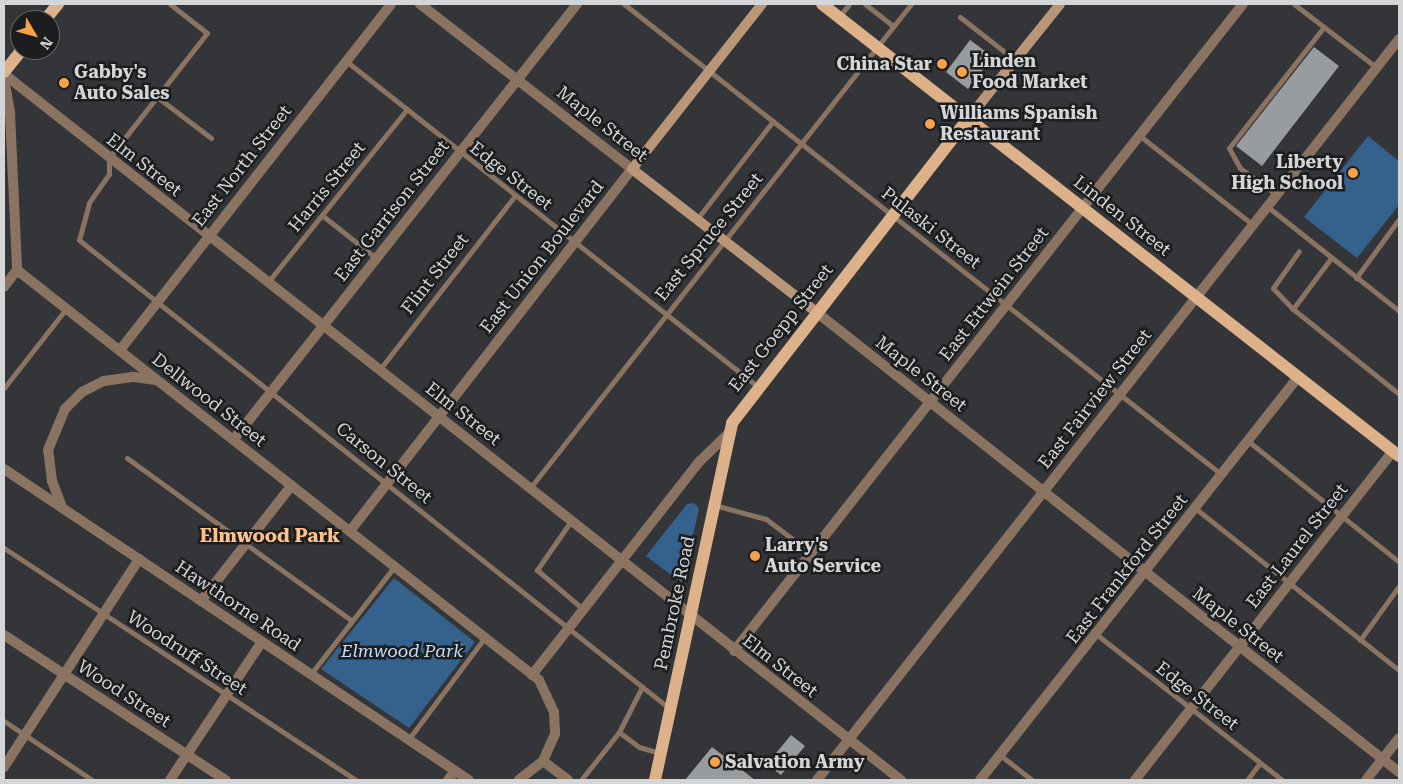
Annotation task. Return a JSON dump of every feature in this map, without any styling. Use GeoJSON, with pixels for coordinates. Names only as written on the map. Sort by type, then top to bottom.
{"type":"FeatureCollection","features":[{"type":"Feature","properties":{"kind":"main road","name":"Linden Street"},"geometry":{"type":"LineString","coordinates":[[822,4],[1396,453]]}},
{"type":"Feature","properties":{"kind":"main road"},"geometry":{"type":"LineString","coordinates":[[4,75],[15,60]]}},
{"type":"Feature","properties":{"kind":"main road","name":"East Goepp Street"},"geometry":{"type":"LineString","coordinates":[[728,434],[757,386],[968,119]]}},
{"type":"Feature","properties":{"kind":"main road","name":"Pembroke Road"},"geometry":{"type":"LineString","coordinates":[[655,780],[728,434]]}},
{"type":"Feature","properties":{"kind":"street","name":"East North Street"},"geometry":{"type":"LineString","coordinates":[[120,350],[345,61],[392,4]]}},
{"type":"Feature","properties":{"kind":"street","name":"Maple Street"},"geometry":{"type":"LineString","coordinates":[[420,4],[815,311],[1399,772]]}},
{"type":"Feature","properties":{"kind":"street","name":"East Garrison Street"},"geometry":{"type":"LineString","coordinates":[[234,439],[517,78],[578,4]]}},
{"type":"Feature","properties":{"kind":"street","name":"East Union Boulevard"},"geometry":{"type":"LineString","coordinates":[[350,531],[574,242],[762,4]]}},
{"type":"Feature","properties":{"kind":"street","name":"East Goepp Street"},"geometry":{"type":"LineString","coordinates":[[968,119],[1060,4]]}},
{"type":"Feature","properties":{"kind":"street","name":"East Ettwein Street"},"geometry":{"type":"LineString","coordinates":[[734,651],[1243,4]]}},
{"type":"Feature","properties":{"kind":"street","name":"East Fairview Street"},"geometry":{"type":"LineString","coordinates":[[817,780],[1119,393],[1399,39]]}},
{"type":"Feature","properties":{"kind":"street","name":"Elm Street"},"geometry":{"type":"LineString","coordinates":[[4,75],[267,283],[440,415],[690,613],[734,651],[901,780]]}},
{"type":"Feature","properties":{"kind":"street"},"geometry":{"type":"LineString","coordinates":[[4,75],[10,113],[17,270],[4,286]]}},
{"type":"Feature","properties":{"kind":"street","name":"Dellwood Street"},"geometry":{"type":"LineString","coordinates":[[17,270],[532,675],[546,692],[554,712],[555,734],[543,760]]}},
{"type":"Feature","properties":{"kind":"street"},"geometry":{"type":"LineString","coordinates":[[62,508],[52,481],[48,450],[65,409],[82,392],[104,381],[134,377],[157,380]]}},
{"type":"Feature","properties":{"kind":"street","name":"East Frankford Street"},"geometry":{"type":"LineString","coordinates":[[980,780],[1298,377]]}},
{"type":"Feature","properties":{"kind":"street","name":"East Goepp Street"},"geometry":{"type":"LineString","coordinates":[[532,675],[700,461],[728,434]]}},
{"type":"Feature","properties":{"kind":"street","name":"East Laurel Street"},"geometry":{"type":"LineString","coordinates":[[1135,780],[1342,516],[1396,453]]}},
{"type":"Feature","properties":{"kind":"street","name":"Hawthorne Road"},"geometry":{"type":"LineString","coordinates":[[4,469],[408,740],[451,776],[469,780]]}},
{"type":"Feature","properties":{"kind":"street"},"geometry":{"type":"LineString","coordinates":[[201,601],[292,485]]}},
{"type":"Feature","properties":{"kind":"street"},"geometry":{"type":"LineString","coordinates":[[4,767],[139,559]]}},
{"type":"Feature","properties":{"kind":"street","name":"Wood Street"},"geometry":{"type":"LineString","coordinates":[[4,635],[226,780]]}},
{"type":"Feature","properties":{"kind":"street"},"geometry":{"type":"LineString","coordinates":[[170,780],[261,643]]}},
{"type":"Feature","properties":{"kind":"street"},"geometry":{"type":"LineString","coordinates":[[1366,780],[1399,738]]}},
{"type":"Feature","properties":{"kind":"street"},"geometry":{"type":"LineString","coordinates":[[519,780],[543,760],[568,780]]}},
{"type":"Feature","properties":{"kind":"lane"},"geometry":{"type":"LineString","coordinates":[[109,158],[207,33],[170,4]]}},
{"type":"Feature","properties":{"kind":"lane","name":"Pulaski Street"},"geometry":{"type":"LineString","coordinates":[[624,4],[1222,474]]}},
{"type":"Feature","properties":{"kind":"lane"},"geometry":{"type":"LineString","coordinates":[[839,17],[849,4]]}},
{"type":"Feature","properties":{"kind":"lane"},"geometry":{"type":"LineString","coordinates":[[865,4],[894,26]]}},
{"type":"Feature","properties":{"kind":"lane","name":"East Spruce Street"},"geometry":{"type":"LineString","coordinates":[[530,488],[911,4]]}},
{"type":"Feature","properties":{"kind":"lane"},"geometry":{"type":"LineString","coordinates":[[1294,4],[1376,68]]}},
{"type":"Feature","properties":{"kind":"lane"},"geometry":{"type":"LineString","coordinates":[[960,17],[1015,60]]}},
{"type":"Feature","properties":{"kind":"lane"},"geometry":{"type":"LineString","coordinates":[[1276,195],[1240,168],[1229,148],[1324,27]]}},
{"type":"Feature","properties":{"kind":"lane","name":"Edge Street"},"geometry":{"type":"LineString","coordinates":[[345,61],[452,144],[458,154],[666,313],[757,386]]}},
{"type":"Feature","properties":{"kind":"lane"},"geometry":{"type":"LineString","coordinates":[[157,97],[211,138]]}},
{"type":"Feature","properties":{"kind":"lane","name":"Harris Street"},"geometry":{"type":"LineString","coordinates":[[267,283],[323,216],[407,108]]}},
{"type":"Feature","properties":{"kind":"lane"},"geometry":{"type":"LineString","coordinates":[[696,220],[773,120]]}},
{"type":"Feature","properties":{"kind":"lane"},"geometry":{"type":"LineString","coordinates":[[1140,136],[1253,225]]}},
{"type":"Feature","properties":{"kind":"lane","name":"Carson Street"},"geometry":{"type":"LineString","coordinates":[[109,158],[109,174],[89,203],[79,240],[388,482],[568,629],[671,709]]}},
{"type":"Feature","properties":{"kind":"lane","name":"Flint Street"},"geometry":{"type":"LineString","coordinates":[[380,369],[514,197]]}},
{"type":"Feature","properties":{"kind":"lane"},"geometry":{"type":"LineString","coordinates":[[1268,206],[1399,311]]}},
{"type":"Feature","properties":{"kind":"lane"},"geometry":{"type":"LineString","coordinates":[[323,216],[376,258]]}},
{"type":"Feature","properties":{"kind":"lane"},"geometry":{"type":"LineString","coordinates":[[1356,278],[1399,219]]}},
{"type":"Feature","properties":{"kind":"lane"},"geometry":{"type":"LineString","coordinates":[[1300,251],[1273,288],[1293,309],[1399,394]]}},
{"type":"Feature","properties":{"kind":"lane"},"geometry":{"type":"LineString","coordinates":[[1293,309],[1331,258]]}},
{"type":"Feature","properties":{"kind":"lane"},"geometry":{"type":"LineString","coordinates":[[4,388],[66,308]]}},
{"type":"Feature","properties":{"kind":"lane"},"geometry":{"type":"LineString","coordinates":[[1248,441],[1399,562]]}},
{"type":"Feature","properties":{"kind":"lane"},"geometry":{"type":"LineString","coordinates":[[127,458],[352,621]]}},
{"type":"Feature","properties":{"kind":"lane"},"geometry":{"type":"LineString","coordinates":[[713,505],[761,517],[811,553]]}},
{"type":"Feature","properties":{"kind":"lane"},"geometry":{"type":"LineString","coordinates":[[1195,508],[1399,670]]}},
{"type":"Feature","properties":{"kind":"lane"},"geometry":{"type":"LineString","coordinates":[[571,520],[541,558],[537,570],[583,610]]}},
{"type":"Feature","properties":{"kind":"lane","name":"Woodruff Street"},"geometry":{"type":"LineString","coordinates":[[4,548],[102,615],[356,780]]}},
{"type":"Feature","properties":{"kind":"lane"},"geometry":{"type":"LineString","coordinates":[[310,675],[394,567]]}},
{"type":"Feature","properties":{"kind":"lane"},"geometry":{"type":"LineString","coordinates":[[1360,640],[1399,586]]}},
{"type":"Feature","properties":{"kind":"lane","name":"Edge Street"},"geometry":{"type":"LineString","coordinates":[[1096,634],[1282,780]]}},
{"type":"Feature","properties":{"kind":"lane"},"geometry":{"type":"LineString","coordinates":[[408,740],[485,637]]}},
{"type":"Feature","properties":{"kind":"lane"},"geometry":{"type":"LineString","coordinates":[[581,780],[619,732],[642,687]]}},
{"type":"Feature","properties":{"kind":"lane"},"geometry":{"type":"LineString","coordinates":[[4,721],[92,780]]}},
{"type":"Feature","properties":{"kind":"lane"},"geometry":{"type":"LineString","coordinates":[[619,732],[639,747],[661,754]]}},
{"type":"Feature","properties":{"kind":"lane"},"geometry":{"type":"LineString","coordinates":[[1000,755],[1032,780]]}},
{"type":"Feature","properties":{"kind":"lane"},"geometry":{"type":"LineString","coordinates":[[1247,780],[1260,763]]}},
{"type":"Feature","properties":{"kind":"green space"},"geometry":{"type":"Polygon","coordinates":[[[1368,136],[1399,161],[1399,205],[1357,258],[1304,217],[1368,136]]]}},
{"type":"Feature","properties":{"kind":"green space"},"geometry":{"type":"Polygon","coordinates":[[[694,503],[699,509],[682,583],[646,556],[687,504],[694,503]]]}},
{"type":"Feature","properties":{"kind":"green space","name":"Elmwood Park"},"geometry":{"type":"Polygon","coordinates":[[[394,578],[475,642],[409,728],[321,669],[394,578]]]}},
{"type":"Feature","properties":{"kind":"building"},"geometry":{"type":"Polygon","coordinates":[[[970,40],[993,57],[968,89],[946,72],[970,40]]]}},
{"type":"Feature","properties":{"kind":"building"},"geometry":{"type":"Polygon","coordinates":[[[1314,47],[1339,66],[1262,166],[1236,146],[1314,47]]]}},
{"type":"Feature","properties":{"kind":"building"},"geometry":{"type":"Polygon","coordinates":[[[456,640],[464,646],[455,657],[447,651],[456,640]]]}},
{"type":"Feature","properties":{"kind":"building"},"geometry":{"type":"Polygon","coordinates":[[[791,735],[805,746],[781,775],[767,764],[791,735]]]}},
{"type":"Feature","properties":{"kind":"building","name":"Salvation Army"},"geometry":{"type":"Polygon","coordinates":[[[712,747],[755,780],[685,780],[712,747]]]}},
{"type":"Feature","properties":{"kind":"place","name":"China Star"},"geometry":{"type":"Point","coordinates":[942,64]}},
{"type":"Feature","properties":{"kind":"place","name":"Linden Food Market"},"geometry":{"type":"Point","coordinates":[962,72]}},
{"type":"Feature","properties":{"kind":"place","name":"Gabby's Auto Sales"},"geometry":{"type":"Point","coordinates":[64,83]}},
{"type":"Feature","properties":{"kind":"place","name":"Williams Spanish Restaurant"},"geometry":{"type":"Point","coordinates":[930,124]}},
{"type":"Feature","properties":{"kind":"place","name":"Liberty High School"},"geometry":{"type":"Point","coordinates":[1353,173]}},
{"type":"Feature","properties":{"kind":"place","name":"Larry's Auto Service"},"geometry":{"type":"Point","coordinates":[755,556]}},
{"type":"Feature","properties":{"kind":"place","name":"Salvation Army"},"geometry":{"type":"Point","coordinates":[715,762]}},
{"type":"Feature","properties":{"kind":"district","name":"Elmwood Park"},"geometry":{"type":"Point","coordinates":[270,536]}}]}
